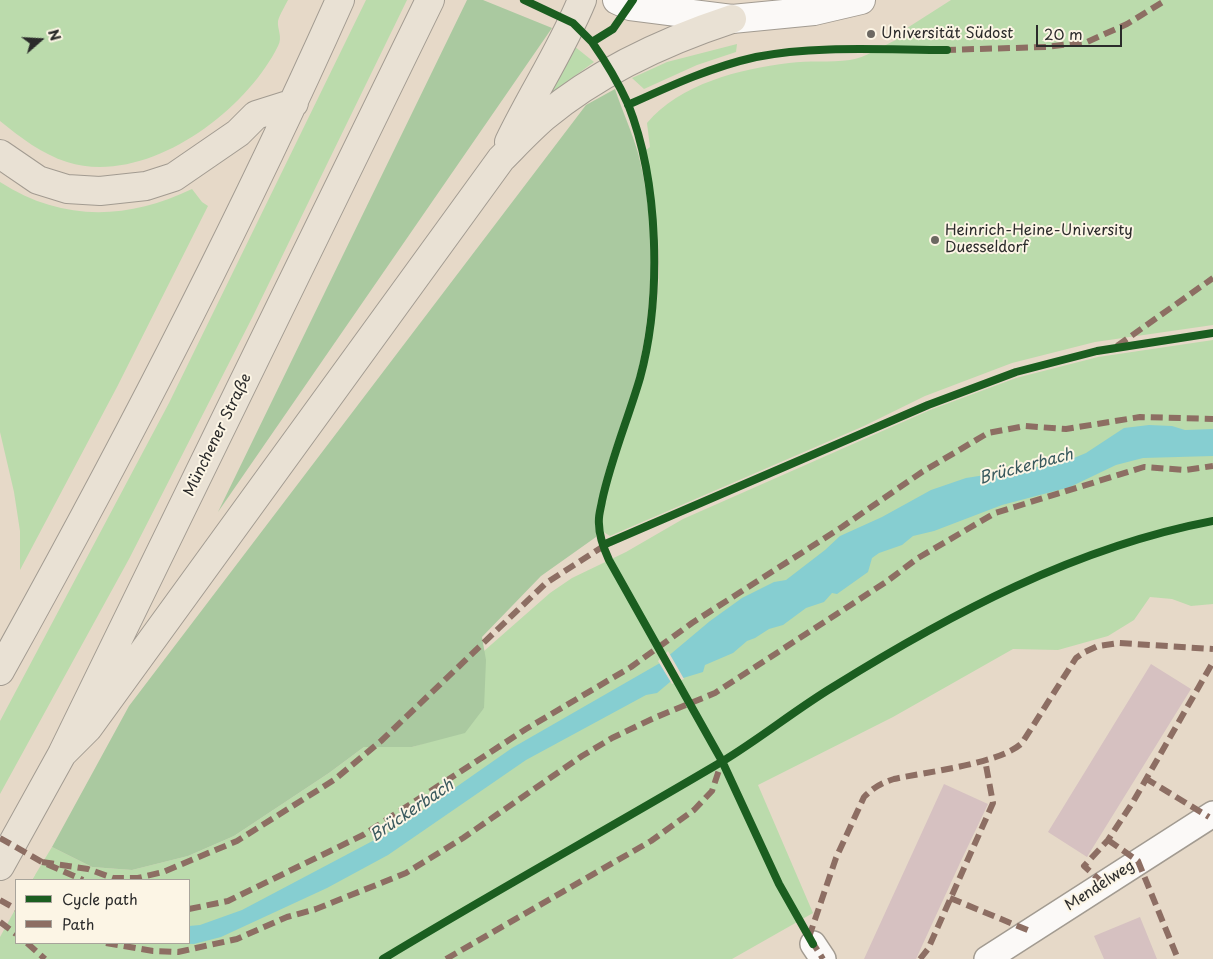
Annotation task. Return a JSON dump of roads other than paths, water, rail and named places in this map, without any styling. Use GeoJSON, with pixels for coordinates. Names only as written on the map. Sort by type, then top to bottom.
{"type":"FeatureCollection","features":[{"type":"Feature","properties":{"kind":"highway"},"geometry":{"type":"LineString","coordinates":[[0,671],[72,542],[188,320],[294,103],[340,0]]}},
{"type":"Feature","properties":{"kind":"highway","name":"Münchener Straße"},"geometry":{"type":"LineString","coordinates":[[0,866],[62,754],[430,0]]}},
{"type":"Feature","properties":{"kind":"highway"},"geometry":{"type":"LineString","coordinates":[[501,159],[530,98],[573,23],[582,0]]}},
{"type":"Feature","properties":{"kind":"highway"},"geometry":{"type":"LineString","coordinates":[[62,754],[88,728],[501,159],[545,117],[596,80],[656,47],[732,18]]}},
{"type":"Feature","properties":{"kind":"highway"},"geometry":{"type":"LineString","coordinates":[[0,154],[38,180],[67,189],[100,191],[146,186],[174,178],[238,133],[256,115],[294,103]]}},
{"type":"Feature","properties":{"kind":"street"},"geometry":{"type":"LineString","coordinates":[[617,0],[630,6],[732,18],[814,11],[861,0]]}},
{"type":"Feature","properties":{"kind":"street","name":"Mendelweg"},"geometry":{"type":"LineString","coordinates":[[987,959],[1213,814]]}},
{"type":"Feature","properties":{"kind":"water"},"geometry":{"type":"Polygon","coordinates":[[[1149,425],[1172,426],[1185,430],[1213,429],[1213,456],[1143,458],[1116,465],[1070,487],[1002,505],[934,531],[913,536],[902,545],[879,553],[872,558],[868,572],[837,594],[832,593],[824,602],[806,608],[783,625],[769,629],[747,641],[733,653],[705,665],[703,672],[670,682],[657,693],[646,695],[526,760],[388,855],[327,888],[221,937],[190,944],[190,926],[200,925],[242,910],[399,827],[512,748],[660,663],[710,621],[742,598],[774,582],[786,580],[840,536],[882,517],[931,490],[966,478],[1062,463],[1086,453],[1124,428],[1149,425]]]}},
{"type":"Feature","properties":{"kind":"place","name":"Universität Südost"},"geometry":{"type":"Point","coordinates":[871,34]}},
{"type":"Feature","properties":{"kind":"place","name":"Heinrich-Heine-University Duesseldorf"},"geometry":{"type":"Point","coordinates":[935,240]}},
{"type":"Feature","properties":{"kind":"water label","name":"Brückerbach"},"geometry":{"type":"Point","coordinates":[1026,467]}},
{"type":"Feature","properties":{"kind":"water label","name":"Brückerbach"},"geometry":{"type":"Point","coordinates":[412,811]}}]}
